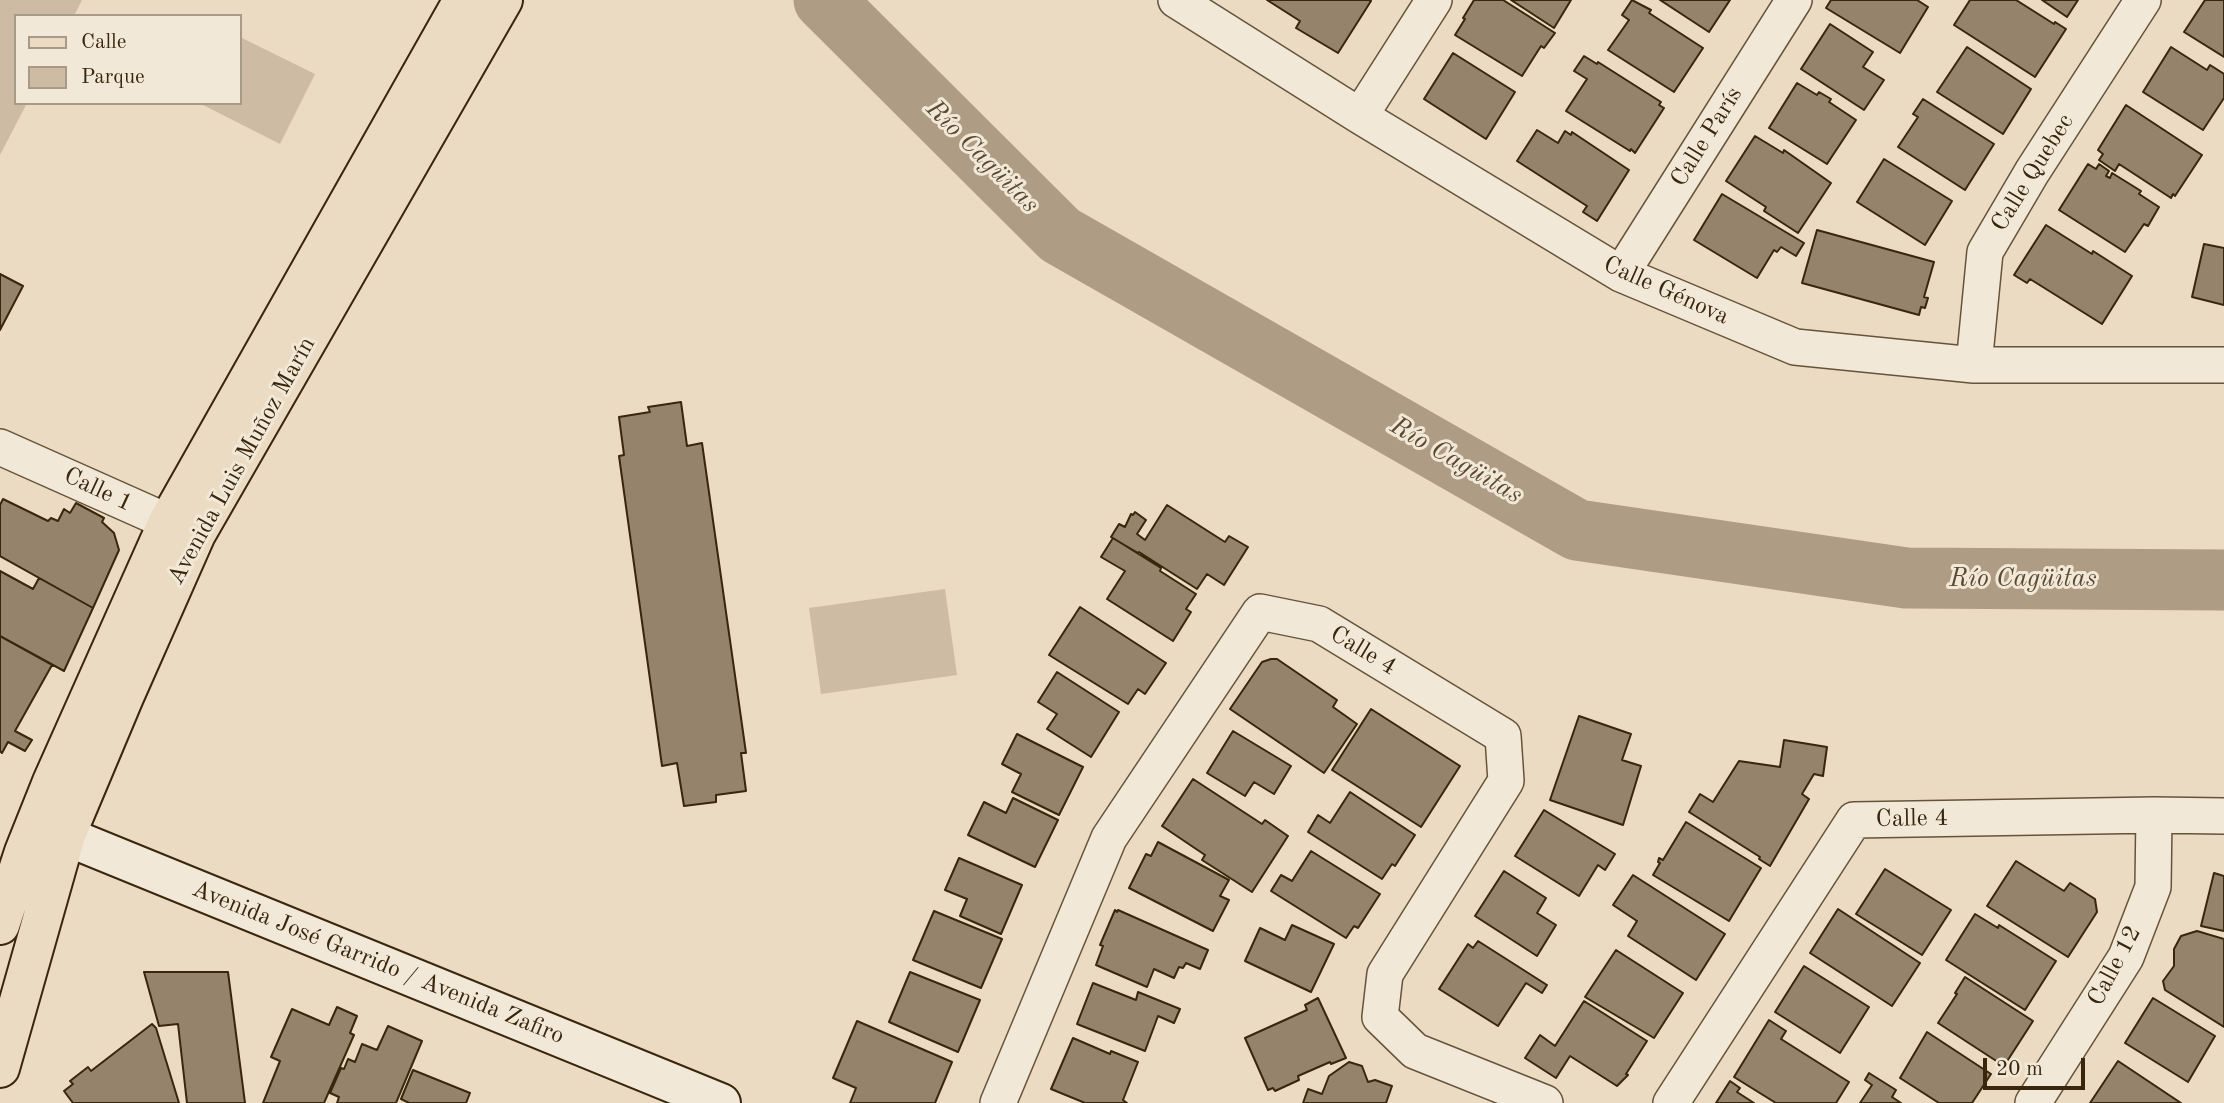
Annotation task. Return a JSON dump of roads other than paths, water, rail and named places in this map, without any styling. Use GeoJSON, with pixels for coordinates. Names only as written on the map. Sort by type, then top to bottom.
{"type":"FeatureCollection","features":[{"type":"Feature","properties":{"kind":"main road","name":"Avenida Luis Muñoz Marín"},"geometry":{"type":"LineString","coordinates":[[0,1068],[51,829],[130,684],[182,528],[462,23],[503,0]]}},
{"type":"Feature","properties":{"kind":"main road","name":"Avenida Luis Muñoz Marín"},"geometry":{"type":"LineString","coordinates":[[0,925],[24,852],[51,829]]}},
{"type":"Feature","properties":{"kind":"street","name":"Calle Génova"},"geometry":{"type":"LineString","coordinates":[[1176,0],[1360,116],[1621,274],[1795,347],[1974,365],[2224,365]]}},
{"type":"Feature","properties":{"kind":"street"},"geometry":{"type":"LineString","coordinates":[[1360,116],[1434,0]]}},
{"type":"Feature","properties":{"kind":"street","name":"Calle París"},"geometry":{"type":"LineString","coordinates":[[1621,274],[1794,0]]}},
{"type":"Feature","properties":{"kind":"street","name":"Calle Quebec"},"geometry":{"type":"LineString","coordinates":[[1974,365],[1985,252],[2032,172],[2143,0]]}},
{"type":"Feature","properties":{"kind":"street","name":"Calle 1"},"geometry":{"type":"LineString","coordinates":[[0,447],[182,528]]}},
{"type":"Feature","properties":{"kind":"street","name":"Calle 4"},"geometry":{"type":"LineString","coordinates":[[998,1103],[1109,838],[1260,612],[1319,624],[1503,736],[1506,781],[1385,974],[1380,1017],[1415,1051],[1545,1103]]}},
{"type":"Feature","properties":{"kind":"street","name":"Calle 12"},"geometry":{"type":"LineString","coordinates":[[2033,1103],[2126,957],[2153,887],[2154,815]]}},
{"type":"Feature","properties":{"kind":"street","name":"Calle 4"},"geometry":{"type":"LineString","coordinates":[[1671,1103],[1854,820],[2224,816]]}},
{"type":"Feature","properties":{"kind":"street","name":"Avenida José Garrido / Avenida Zafiro"},"geometry":{"type":"LineString","coordinates":[[51,829],[721,1103]]}},
{"type":"Feature","properties":{"kind":"waterway","name":"Río Cagüitas"},"geometry":{"type":"LineString","coordinates":[[824,0],[1060,235],[1577,530],[1906,578],[2224,580]]}}]}
